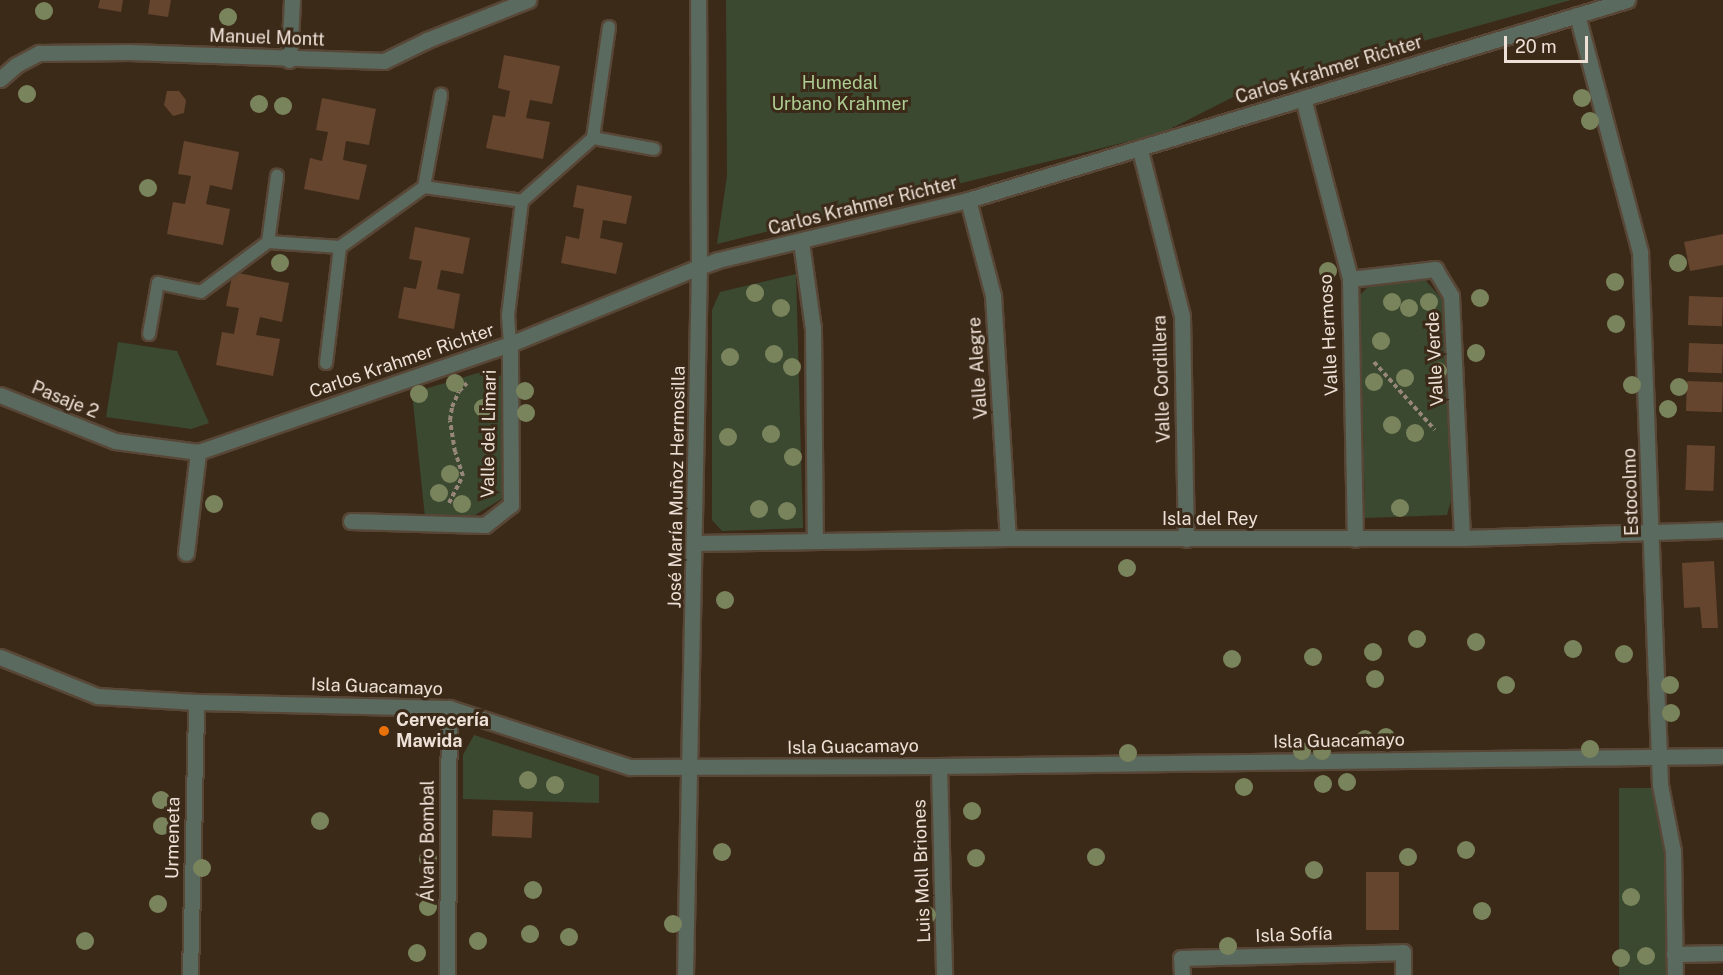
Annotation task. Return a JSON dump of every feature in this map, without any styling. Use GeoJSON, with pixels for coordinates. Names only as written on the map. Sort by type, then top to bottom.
{"type":"FeatureCollection","features":[{"type":"Feature","properties":{"kind":"street"},"geometry":{"type":"LineString","coordinates":[[289,60],[292,0]]}},
{"type":"Feature","properties":{"kind":"street","name":"Manuel Montt"},"geometry":{"type":"LineString","coordinates":[[0,79],[16,64],[39,53],[129,52],[289,60],[384,61],[427,40],[528,0]]}},
{"type":"Feature","properties":{"kind":"street","name":"José María Muñoz Hermosilla"},"geometry":{"type":"LineString","coordinates":[[685,975],[696,543],[699,267],[698,0]]}},
{"type":"Feature","properties":{"kind":"street","name":"Carlos Krahmer Richter"},"geometry":{"type":"LineString","coordinates":[[115,441],[198,452],[510,344],[718,260],[969,200],[1140,150],[1627,0]]}},
{"type":"Feature","properties":{"kind":"street","name":"Estocolmo"},"geometry":{"type":"LineString","coordinates":[[1577,15],[1640,252],[1661,757],[1660,785],[1673,851],[1675,975]]}},
{"type":"Feature","properties":{"kind":"street","name":"Valle Hermoso"},"geometry":{"type":"LineString","coordinates":[[1303,98],[1350,279],[1355,539]]}},
{"type":"Feature","properties":{"kind":"street","name":"Valle Cordillera"},"geometry":{"type":"LineString","coordinates":[[1140,150],[1182,316],[1186,539]]}},
{"type":"Feature","properties":{"kind":"street","name":"Valle Alegre"},"geometry":{"type":"LineString","coordinates":[[969,200],[993,295],[1008,537]]}},
{"type":"Feature","properties":{"kind":"street"},"geometry":{"type":"LineString","coordinates":[[801,242],[813,328],[815,540]]}},
{"type":"Feature","properties":{"kind":"street","name":"Valle Verde"},"geometry":{"type":"LineString","coordinates":[[1350,279],[1435,269],[1451,297],[1462,538]]}},
{"type":"Feature","properties":{"kind":"street","name":"Valle del Limari"},"geometry":{"type":"LineString","coordinates":[[351,521],[485,525],[511,505],[510,344]]}},
{"type":"Feature","properties":{"kind":"street","name":"Pasaje 2"},"geometry":{"type":"LineString","coordinates":[[0,395],[115,441]]}},
{"type":"Feature","properties":{"kind":"street"},"geometry":{"type":"LineString","coordinates":[[186,552],[198,452]]}},
{"type":"Feature","properties":{"kind":"street","name":"Isla del Rey"},"geometry":{"type":"LineString","coordinates":[[696,543],[1008,537],[1462,538],[1723,530]]}},
{"type":"Feature","properties":{"kind":"street","name":"Isla Guacamayo"},"geometry":{"type":"LineString","coordinates":[[0,657],[96,696],[196,702],[449,708],[630,767],[690,769],[1723,756]]}},
{"type":"Feature","properties":{"kind":"street","name":"Urmeneta"},"geometry":{"type":"LineString","coordinates":[[190,975],[196,702]]}},
{"type":"Feature","properties":{"kind":"street","name":"Álvaro Bombal"},"geometry":{"type":"LineString","coordinates":[[447,975],[449,708]]}},
{"type":"Feature","properties":{"kind":"street","name":"Luis Moll Briones"},"geometry":{"type":"LineString","coordinates":[[939,766],[944,975]]}},
{"type":"Feature","properties":{"kind":"street","name":"Isla Sofía"},"geometry":{"type":"LineString","coordinates":[[1182,975],[1181,958],[1403,952],[1403,975]]}},
{"type":"Feature","properties":{"kind":"street"},"geometry":{"type":"LineString","coordinates":[[1674,954],[1723,953]]}},
{"type":"Feature","properties":{"kind":"lane"},"geometry":{"type":"LineString","coordinates":[[510,344],[508,315],[522,201],[593,138],[609,27]]}},
{"type":"Feature","properties":{"kind":"lane"},"geometry":{"type":"LineString","coordinates":[[424,187],[441,95]]}},
{"type":"Feature","properties":{"kind":"lane"},"geometry":{"type":"LineString","coordinates":[[593,138],[654,149]]}},
{"type":"Feature","properties":{"kind":"lane"},"geometry":{"type":"LineString","coordinates":[[268,242],[277,176]]}},
{"type":"Feature","properties":{"kind":"lane"},"geometry":{"type":"LineString","coordinates":[[149,334],[158,283],[201,292],[268,242],[340,247],[424,187],[522,201]]}},
{"type":"Feature","properties":{"kind":"lane"},"geometry":{"type":"LineString","coordinates":[[326,363],[340,247]]}},
{"type":"Feature","properties":{"kind":"path"},"geometry":{"type":"LineString","coordinates":[[1351,337],[1460,458]]}},
{"type":"Feature","properties":{"kind":"path"},"geometry":{"type":"LineString","coordinates":[[445,523],[452,496],[463,476],[452,439],[452,407],[459,391],[470,380]]}},
{"type":"Feature","properties":{"kind":"green space","name":"Humedal Urbano Krahmer"},"geometry":{"type":"Polygon","coordinates":[[[726,0],[1571,0],[1247,90],[1162,133],[717,244],[727,176],[726,0]]]}},
{"type":"Feature","properties":{"kind":"green space"},"geometry":{"type":"Polygon","coordinates":[[[796,274],[803,528],[722,531],[712,520],[712,310],[720,292],[796,274]]]}},
{"type":"Feature","properties":{"kind":"green space"},"geometry":{"type":"Polygon","coordinates":[[[1424,279],[1446,303],[1451,501],[1447,515],[1365,518],[1360,295],[1373,282],[1424,279]]]}},
{"type":"Feature","properties":{"kind":"green space"},"geometry":{"type":"Polygon","coordinates":[[[118,342],[177,351],[209,423],[191,429],[106,417],[118,342]]]}},
{"type":"Feature","properties":{"kind":"green space"},"geometry":{"type":"Polygon","coordinates":[[[491,369],[503,378],[503,498],[475,515],[425,517],[412,393],[491,369]]]}},
{"type":"Feature","properties":{"kind":"green space"},"geometry":{"type":"Polygon","coordinates":[[[474,735],[599,776],[599,803],[463,799],[463,755],[474,735]]]}},
{"type":"Feature","properties":{"kind":"green space"},"geometry":{"type":"Polygon","coordinates":[[[1619,788],[1667,788],[1667,975],[1619,975],[1619,788]]]}},
{"type":"Feature","properties":{"kind":"building"},"geometry":{"type":"Polygon","coordinates":[[[100,0],[123,0],[121,12],[98,8],[100,0]]]}},
{"type":"Feature","properties":{"kind":"building"},"geometry":{"type":"Polygon","coordinates":[[[150,0],[171,0],[168,17],[148,14],[150,0]]]}},
{"type":"Feature","properties":{"kind":"building"},"geometry":{"type":"Polygon","coordinates":[[[504,55],[560,66],[552,104],[530,100],[526,118],[550,122],[543,159],[486,148],[493,115],[505,117],[510,91],[498,88],[504,55]]]}},
{"type":"Feature","properties":{"kind":"building"},"geometry":{"type":"Polygon","coordinates":[[[167,91],[179,91],[186,100],[184,113],[173,116],[164,105],[167,91]]]}},
{"type":"Feature","properties":{"kind":"building"},"geometry":{"type":"Polygon","coordinates":[[[322,98],[376,109],[369,145],[346,141],[343,160],[367,165],[359,200],[304,189],[310,158],[322,161],[328,132],[316,130],[322,98]]]}},
{"type":"Feature","properties":{"kind":"building"},"geometry":{"type":"Polygon","coordinates":[[[184,141],[239,152],[232,190],[210,185],[206,204],[230,209],[223,245],[167,234],[173,202],[185,204],[191,176],[178,174],[184,141]]]}},
{"type":"Feature","properties":{"kind":"building"},"geometry":{"type":"Polygon","coordinates":[[[577,185],[632,196],[626,224],[603,220],[600,238],[623,243],[616,274],[561,263],[566,236],[579,239],[584,209],[573,207],[577,185]]]}},
{"type":"Feature","properties":{"kind":"building"},"geometry":{"type":"Polygon","coordinates":[[[415,227],[470,238],[463,274],[441,270],[437,289],[460,294],[454,329],[398,318],[404,287],[416,289],[422,261],[409,259],[415,227]]]}},
{"type":"Feature","properties":{"kind":"building"},"geometry":{"type":"Polygon","coordinates":[[[1723,234],[1723,265],[1690,271],[1684,242],[1723,234]]]}},
{"type":"Feature","properties":{"kind":"building"},"geometry":{"type":"Polygon","coordinates":[[[233,272],[289,283],[282,322],[260,317],[256,335],[280,339],[273,376],[216,365],[222,332],[234,334],[239,308],[226,306],[233,272]]]}},
{"type":"Feature","properties":{"kind":"building"},"geometry":{"type":"Polygon","coordinates":[[[1689,296],[1723,297],[1722,326],[1688,325],[1689,296]]]}},
{"type":"Feature","properties":{"kind":"building"},"geometry":{"type":"Polygon","coordinates":[[[1689,343],[1723,344],[1722,373],[1688,372],[1689,343]]]}},
{"type":"Feature","properties":{"kind":"building"},"geometry":{"type":"Polygon","coordinates":[[[1687,381],[1723,382],[1722,412],[1686,411],[1687,381]]]}},
{"type":"Feature","properties":{"kind":"building"},"geometry":{"type":"Polygon","coordinates":[[[1687,445],[1715,446],[1713,491],[1685,490],[1687,445]]]}},
{"type":"Feature","properties":{"kind":"building"},"geometry":{"type":"Polygon","coordinates":[[[1714,561],[1718,628],[1702,628],[1700,607],[1684,608],[1682,563],[1714,561]]]}},
{"type":"Feature","properties":{"kind":"building"},"geometry":{"type":"Polygon","coordinates":[[[493,810],[533,812],[532,838],[492,836],[493,810]]]}},
{"type":"Feature","properties":{"kind":"building"},"geometry":{"type":"Polygon","coordinates":[[[1366,872],[1399,872],[1399,930],[1366,930],[1366,872]]]}},
{"type":"Feature","properties":{"kind":"place","name":"Cervecería Mawida"},"geometry":{"type":"Point","coordinates":[384,731]}}]}
